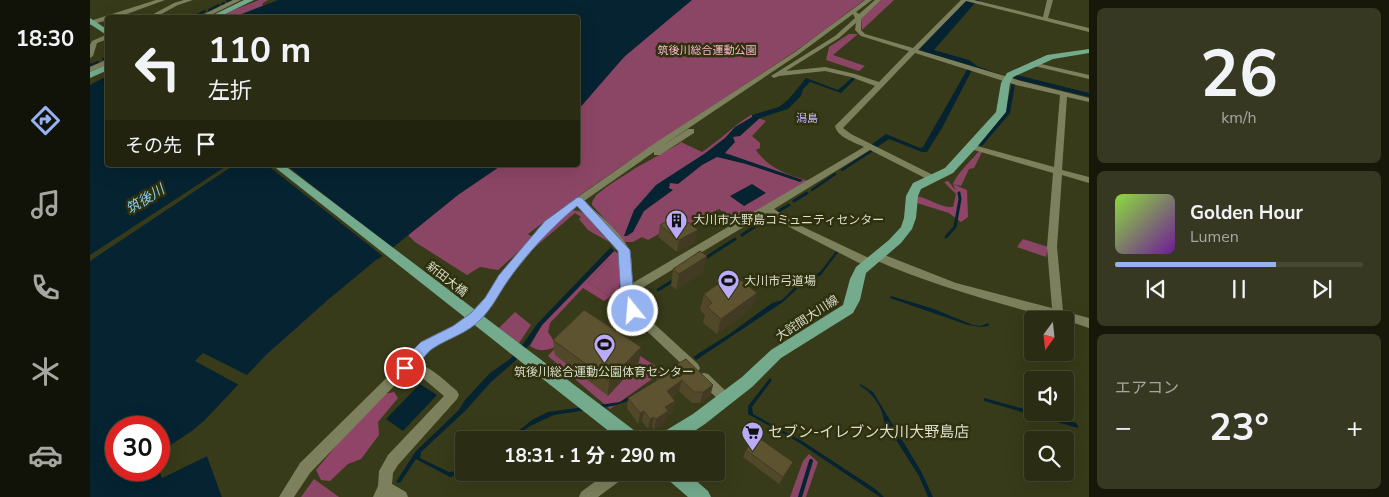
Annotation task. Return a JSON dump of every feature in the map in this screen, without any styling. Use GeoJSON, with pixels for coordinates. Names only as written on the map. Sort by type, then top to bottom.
{"type":"FeatureCollection","features":[{"type":"Feature","properties":{"kind":"main road"},"geometry":{"type":"LineString","coordinates":[[217,15],[250,0]]}},
{"type":"Feature","properties":{"kind":"main road"},"geometry":{"type":"LineString","coordinates":[[90,22],[105,33]]}},
{"type":"Feature","properties":{"kind":"main road"},"geometry":{"type":"LineString","coordinates":[[1008,78],[1017,71],[1054,55],[1089,51]]}},
{"type":"Feature","properties":{"kind":"main road"},"geometry":{"type":"LineString","coordinates":[[90,75],[105,68]]}},
{"type":"Feature","properties":{"kind":"main road","name":"大詫間大川線"},"geometry":{"type":"LineString","coordinates":[[679,431],[747,382],[776,354],[848,309],[856,294],[858,276],[872,259],[897,240],[907,228],[911,216],[912,193],[921,182],[945,174],[950,170],[1002,110],[1008,78]]}},
{"type":"Feature","properties":{"kind":"main road","name":"新田大橋"},"geometry":{"type":"LineString","coordinates":[[280,167],[621,431]]}},
{"type":"Feature","properties":{"kind":"main road"},"geometry":{"type":"LineString","coordinates":[[683,481],[702,497]]}},
{"type":"Feature","properties":{"kind":"street"},"geometry":{"type":"LineString","coordinates":[[117,15],[162,0]]}},
{"type":"Feature","properties":{"kind":"street"},"geometry":{"type":"LineString","coordinates":[[155,15],[176,4],[190,0]]}},
{"type":"Feature","properties":{"kind":"street"},"geometry":{"type":"LineString","coordinates":[[206,15],[238,0]]}},
{"type":"Feature","properties":{"kind":"street"},"geometry":{"type":"LineString","coordinates":[[639,158],[658,153],[834,38],[869,0]]}},
{"type":"Feature","properties":{"kind":"street"},"geometry":{"type":"LineString","coordinates":[[286,497],[305,468],[426,346],[458,330],[490,302],[503,278],[549,224],[578,200],[639,158],[835,26],[878,0]]}},
{"type":"Feature","properties":{"kind":"street"},"geometry":{"type":"LineString","coordinates":[[932,178],[848,136],[839,129],[914,50],[965,0],[1089,30]]}},
{"type":"Feature","properties":{"kind":"street"},"geometry":{"type":"LineString","coordinates":[[1045,20],[1050,0]]}},
{"type":"Feature","properties":{"kind":"street"},"geometry":{"type":"LineString","coordinates":[[857,14],[858,30],[863,35],[1089,100]]}},
{"type":"Feature","properties":{"kind":"street"},"geometry":{"type":"LineString","coordinates":[[90,22],[105,19]]}},
{"type":"Feature","properties":{"kind":"street"},"geometry":{"type":"LineString","coordinates":[[834,38],[835,26]]}},
{"type":"Feature","properties":{"kind":"street"},"geometry":{"type":"LineString","coordinates":[[90,56],[92,43],[105,36]]}},
{"type":"Feature","properties":{"kind":"street"},"geometry":{"type":"LineString","coordinates":[[90,70],[105,62]]}},
{"type":"Feature","properties":{"kind":"street"},"geometry":{"type":"LineString","coordinates":[[1032,64],[1089,77]]}},
{"type":"Feature","properties":{"kind":"street"},"geometry":{"type":"LineString","coordinates":[[778,74],[825,69],[853,75],[880,85]]}},
{"type":"Feature","properties":{"kind":"street"},"geometry":{"type":"LineString","coordinates":[[1057,311],[1052,247],[1064,94]]}},
{"type":"Feature","properties":{"kind":"street"},"geometry":{"type":"LineString","coordinates":[[970,146],[1089,180]]}},
{"type":"Feature","properties":{"kind":"street"},"geometry":{"type":"LineString","coordinates":[[627,292],[870,147]]}},
{"type":"Feature","properties":{"kind":"street"},"geometry":{"type":"LineString","coordinates":[[578,200],[624,250],[627,292],[633,311],[725,398]]}},
{"type":"Feature","properties":{"kind":"street"},"geometry":{"type":"LineString","coordinates":[[767,210],[796,227],[872,259],[919,276],[1036,311]]}},
{"type":"Feature","properties":{"kind":"street"},"geometry":{"type":"LineString","coordinates":[[1074,320],[1089,323]]}},
{"type":"Feature","properties":{"kind":"street"},"geometry":{"type":"LineString","coordinates":[[393,380],[400,380],[418,369],[422,370],[453,395],[393,460],[386,471],[383,492],[393,491],[400,497]]}},
{"type":"Feature","properties":{"kind":"street"},"geometry":{"type":"LineString","coordinates":[[586,497],[608,481]]}},
{"type":"Feature","properties":{"kind":"green space"},"geometry":{"type":"Polygon","coordinates":[[[259,0],[268,0],[262,6],[238,15],[221,15],[259,0]]]}},
{"type":"Feature","properties":{"kind":"green space","name":"筑後川総合運動公園"},"geometry":{"type":"Polygon","coordinates":[[[692,0],[864,0],[803,46],[626,163],[560,210],[528,234],[534,238],[498,270],[480,267],[467,275],[415,242],[408,235],[328,300],[264,357],[272,338],[478,167],[580,167],[580,84],[602,80],[650,30],[692,0]]]}},
{"type":"Feature","properties":{"kind":"green space"},"geometry":{"type":"Polygon","coordinates":[[[881,0],[894,0],[862,30],[861,18],[881,0]]]}},
{"type":"Feature","properties":{"kind":"green space"},"geometry":{"type":"Polygon","coordinates":[[[849,34],[858,34],[833,55],[865,66],[859,71],[826,60],[829,47],[849,34]]]}},
{"type":"Feature","properties":{"kind":"green space"},"geometry":{"type":"Polygon","coordinates":[[[751,115],[766,121],[752,136],[760,143],[760,148],[756,150],[761,156],[779,170],[808,181],[738,223],[719,209],[682,228],[677,224],[648,240],[642,237],[633,242],[625,242],[592,205],[595,198],[603,190],[681,142],[702,152],[751,115]]]}},
{"type":"Feature","properties":{"kind":"green space"},"geometry":{"type":"Polygon","coordinates":[[[979,151],[982,152],[974,168],[969,169],[961,186],[953,184],[961,171],[979,151]]]}},
{"type":"Feature","properties":{"kind":"green space"},"geometry":{"type":"Polygon","coordinates":[[[571,210],[584,214],[609,242],[588,230],[579,219],[581,217],[575,213],[534,248],[553,225],[571,210]]]}},
{"type":"Feature","properties":{"kind":"green space"},"geometry":{"type":"Polygon","coordinates":[[[1023,239],[1048,247],[1046,257],[1017,247],[1023,239]]]}},
{"type":"Feature","properties":{"kind":"green space"},"geometry":{"type":"Polygon","coordinates":[[[613,258],[613,288],[615,292],[610,297],[588,282],[609,259],[613,258]]]}},
{"type":"Feature","properties":{"kind":"green space"},"geometry":{"type":"Polygon","coordinates":[[[515,312],[531,325],[519,343],[499,328],[515,312]]]}},
{"type":"Feature","properties":{"kind":"green space","name":"筑後川総合運動公園体育センター"},"geometry":{"type":"Polygon","coordinates":[[[583,318],[663,371],[610,409],[548,356],[583,318]]]}},
{"type":"Feature","properties":{"kind":"green space"},"geometry":{"type":"Polygon","coordinates":[[[809,454],[818,462],[806,497],[790,497],[803,461],[809,454]]]}},
{"type":"Feature","properties":{"kind":"green space"},"geometry":{"type":"Polygon","coordinates":[[[314,479],[339,497],[301,497],[314,479]]]}},
{"type":"Feature","properties":{"kind":"shaded area"},"geometry":{"type":"Polygon","coordinates":[[[677,145],[694,154],[652,184],[621,221],[616,225],[611,223],[609,214],[614,207],[607,201],[595,196],[634,169],[677,145]]]}},
{"type":"Feature","properties":{"kind":"shaded area"},"geometry":{"type":"Polygon","coordinates":[[[948,181],[956,191],[953,184],[967,190],[968,217],[961,222],[949,213],[917,203],[916,196],[944,206],[953,207],[956,194],[944,182],[948,181]]]}},
{"type":"Feature","properties":{"kind":"shaded area"},"geometry":{"type":"Polygon","coordinates":[[[614,251],[620,255],[619,289],[615,292],[613,288],[613,259],[609,259],[588,282],[610,297],[604,301],[583,288],[550,323],[548,332],[557,346],[543,350],[530,346],[542,325],[614,251]]]}},
{"type":"Feature","properties":{"kind":"shaded area"},"geometry":{"type":"Polygon","coordinates":[[[394,392],[398,398],[378,422],[379,435],[361,459],[348,464],[330,481],[321,480],[316,470],[346,434],[385,394],[394,392]]]}},
{"type":"Feature","properties":{"kind":"water"},"geometry":{"type":"Polygon","coordinates":[[[278,0],[692,0],[624,57],[580,108],[580,15],[240,15],[278,0]]]}},
{"type":"Feature","properties":{"kind":"water"},"geometry":{"type":"Polygon","coordinates":[[[966,0],[980,0],[975,3],[934,50],[969,60],[977,66],[1004,76],[919,50],[966,0]]]}},
{"type":"Feature","properties":{"kind":"water"},"geometry":{"type":"Polygon","coordinates":[[[968,68],[972,70],[942,128],[927,152],[922,152],[889,139],[877,147],[871,145],[886,134],[920,148],[923,147],[968,68]]]}},
{"type":"Feature","properties":{"kind":"water"},"geometry":{"type":"Polygon","coordinates":[[[1017,75],[1089,93],[1089,97],[1015,79],[1017,75]]]}},
{"type":"Feature","properties":{"kind":"water","name":"筑後川"},"geometry":{"type":"Polygon","coordinates":[[[105,77],[105,167],[499,167],[458,195],[328,300],[264,357],[205,420],[170,446],[170,416],[105,416],[105,481],[170,481],[170,474],[207,456],[222,497],[90,497],[90,85],[105,77]]]}},
{"type":"Feature","properties":{"kind":"water"},"geometry":{"type":"Polygon","coordinates":[[[853,77],[856,78],[841,93],[810,82],[803,89],[801,96],[788,109],[760,118],[740,136],[733,137],[735,142],[725,153],[803,180],[800,182],[746,164],[717,157],[702,165],[678,184],[670,183],[669,188],[673,190],[644,211],[633,232],[624,236],[634,210],[656,185],[704,154],[725,138],[735,127],[752,117],[752,115],[779,107],[789,99],[806,78],[838,90],[853,77]]]}},
{"type":"Feature","properties":{"kind":"water"},"geometry":{"type":"Polygon","coordinates":[[[1012,83],[1015,84],[1010,113],[982,146],[978,145],[1005,113],[1012,83]]]}},
{"type":"Feature","properties":{"kind":"water"},"geometry":{"type":"Polygon","coordinates":[[[752,184],[766,193],[744,206],[730,196],[752,184]]]}},
{"type":"Feature","properties":{"kind":"water"},"geometry":{"type":"Polygon","coordinates":[[[611,247],[614,251],[542,325],[530,344],[514,362],[491,382],[466,410],[421,452],[420,458],[449,472],[455,471],[455,476],[450,477],[416,459],[400,483],[396,482],[416,451],[459,410],[465,400],[490,373],[510,359],[538,323],[611,247]]]}},
{"type":"Feature","properties":{"kind":"water"},"geometry":{"type":"Polygon","coordinates":[[[837,250],[839,251],[821,275],[800,286],[783,302],[696,360],[693,357],[731,333],[772,303],[782,300],[798,284],[820,272],[837,250]]]}},
{"type":"Feature","properties":{"kind":"water"},"geometry":{"type":"Polygon","coordinates":[[[891,296],[934,309],[973,325],[981,326],[988,323],[989,326],[981,327],[968,325],[890,298],[891,296]]]}},
{"type":"Feature","properties":{"kind":"water"},"geometry":{"type":"Polygon","coordinates":[[[678,367],[681,369],[628,401],[613,406],[554,415],[524,431],[518,431],[532,420],[548,412],[620,402],[678,367]]]}},
{"type":"Feature","properties":{"kind":"water"},"geometry":{"type":"Polygon","coordinates":[[[770,378],[772,380],[752,407],[753,414],[802,441],[874,488],[884,497],[880,497],[798,442],[748,414],[748,406],[770,378]]]}},
{"type":"Feature","properties":{"kind":"water"},"geometry":{"type":"Polygon","coordinates":[[[420,384],[437,395],[403,431],[386,419],[420,384]]]}},
{"type":"Feature","properties":{"kind":"water"},"geometry":{"type":"Polygon","coordinates":[[[860,384],[873,392],[921,471],[933,497],[928,497],[919,476],[884,421],[882,411],[876,401],[860,384]]]}},
{"type":"Feature","properties":{"kind":"water"},"geometry":{"type":"Polygon","coordinates":[[[984,398],[1024,409],[1024,412],[984,401],[984,398]]]}},
{"type":"Feature","properties":{"kind":"water"},"geometry":{"type":"Polygon","coordinates":[[[1054,421],[1076,423],[1078,428],[1054,421]]]}},
{"type":"Feature","properties":{"kind":"pier"},"geometry":{"type":"Polygon","coordinates":[[[225,167],[231,167],[90,261],[90,255],[225,167]]]}},
{"type":"Feature","properties":{"kind":"pier"},"geometry":{"type":"Polygon","coordinates":[[[270,167],[289,167],[394,249],[384,257],[270,167]]]}},
{"type":"Feature","properties":{"kind":"pier"},"geometry":{"type":"Polygon","coordinates":[[[377,259],[380,260],[329,301],[266,359],[207,422],[170,449],[170,446],[205,420],[239,385],[195,361],[203,353],[247,375],[328,300],[377,259]]]}},
{"type":"Feature","properties":{"kind":"pier"},"geometry":{"type":"Polygon","coordinates":[[[208,454],[224,497],[222,497],[207,456],[170,474],[170,471],[208,454]]]}},
{"type":"Feature","properties":{"kind":"building"},"geometry":{"type":"Polygon","coordinates":[[[679,215],[698,230],[679,240],[660,225],[679,215]]]}},
{"type":"Feature","properties":{"kind":"building"},"geometry":{"type":"Polygon","coordinates":[[[700,251],[707,256],[679,274],[673,269],[700,251]]]}},
{"type":"Feature","properties":{"kind":"building"},"geometry":{"type":"Polygon","coordinates":[[[731,275],[757,293],[721,319],[707,307],[712,303],[704,294],[731,275]]]}},
{"type":"Feature","properties":{"kind":"building"},"geometry":{"type":"Polygon","coordinates":[[[584,310],[641,347],[609,381],[553,340],[584,310]]]}},
{"type":"Feature","properties":{"kind":"building"},"geometry":{"type":"Polygon","coordinates":[[[686,359],[713,385],[703,392],[694,392],[682,380],[667,391],[675,401],[665,407],[668,411],[656,419],[654,417],[650,419],[644,411],[640,413],[628,398],[659,379],[657,376],[686,359]]]}},
{"type":"Feature","properties":{"kind":"building"},"geometry":{"type":"Polygon","coordinates":[[[756,436],[793,462],[783,477],[746,450],[756,436]]]}},
{"type":"Feature","properties":{"kind":"waterway"},"geometry":{"type":"LineString","coordinates":[[227,1],[231,0]]}},
{"type":"Feature","properties":{"kind":"waterway"},"geometry":{"type":"LineString","coordinates":[[209,10],[219,5]]}},
{"type":"Feature","properties":{"kind":"waterway"},"geometry":{"type":"LineString","coordinates":[[197,15],[205,11]]}},
{"type":"Feature","properties":{"kind":"waterway"},"geometry":{"type":"LineString","coordinates":[[90,65],[98,62]]}},
{"type":"Feature","properties":{"kind":"waterway"},"geometry":{"type":"LineString","coordinates":[[842,170],[871,151]]}},
{"type":"Feature","properties":{"kind":"waterway"},"geometry":{"type":"LineString","coordinates":[[812,190],[835,174]]}},
{"type":"Feature","properties":{"kind":"waterway"},"geometry":{"type":"LineString","coordinates":[[794,201],[807,193]]}},
{"type":"Feature","properties":{"kind":"waterway"},"geometry":{"type":"LineString","coordinates":[[946,237],[955,227],[960,199],[959,193]]}},
{"type":"Feature","properties":{"kind":"waterway"},"geometry":{"type":"LineString","coordinates":[[777,212],[789,205]]}},
{"type":"Feature","properties":{"kind":"waterway"},"geometry":{"type":"LineString","coordinates":[[742,235],[771,216]]}},
{"type":"Feature","properties":{"kind":"waterway"},"geometry":{"type":"LineString","coordinates":[[704,259],[735,239]]}},
{"type":"Feature","properties":{"kind":"waterway"},"geometry":{"type":"LineString","coordinates":[[658,290],[674,280]]}},
{"type":"Feature","properties":{"kind":"waterway"},"geometry":{"type":"LineString","coordinates":[[800,497],[811,461]]}},
{"type":"Feature","properties":{"kind":"place","name":"大川市大野島コミュニティセンター"},"geometry":{"type":"Point","coordinates":[677,239]}},
{"type":"Feature","properties":{"kind":"place","name":"大川市弓道場"},"geometry":{"type":"Point","coordinates":[728,300]}},
{"type":"Feature","properties":{"kind":"place","name":"筑後川総合運動公園体育センター"},"geometry":{"type":"Point","coordinates":[604,364]}},
{"type":"Feature","properties":{"kind":"place","name":"セブン-イレブン大川大野島店"},"geometry":{"type":"Point","coordinates":[752,451]}},
{"type":"Feature","properties":{"kind":"district","name":"潟島"},"geometry":{"type":"Point","coordinates":[807,118]}},
{"type":"Feature","properties":{"kind":"route"},"geometry":{"type":"LineString","coordinates":[[405,368],[426,346],[458,330],[475,317],[490,302],[503,278],[549,224],[578,200],[620,243],[624,250],[627,299],[633,311]]}}]}
